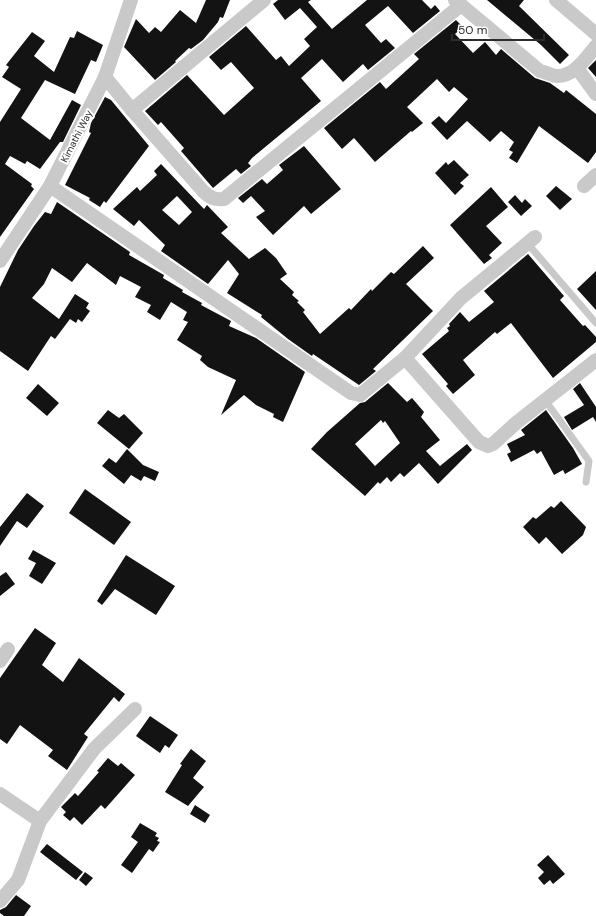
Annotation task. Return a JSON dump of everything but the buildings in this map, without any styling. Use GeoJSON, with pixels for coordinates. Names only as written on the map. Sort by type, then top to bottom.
{"type":"FeatureCollection","features":[{"type":"Feature","properties":{"kind":"street","name":"Kimathi Way"},"geometry":{"type":"LineString","coordinates":[[0,261],[50,186],[105,77],[131,0]]}},
{"type":"Feature","properties":{"kind":"street"},"geometry":{"type":"LineString","coordinates":[[132,110],[264,0]]}},
{"type":"Feature","properties":{"kind":"street"},"geometry":{"type":"LineString","coordinates":[[557,1],[596,34]]}},
{"type":"Feature","properties":{"kind":"street"},"geometry":{"type":"LineString","coordinates":[[105,77],[203,191],[210,198],[218,200],[224,199],[458,3],[540,71],[556,76],[576,68],[596,46]]}},
{"type":"Feature","properties":{"kind":"street"},"geometry":{"type":"LineString","coordinates":[[576,68],[596,94]]}},
{"type":"Feature","properties":{"kind":"street"},"geometry":{"type":"LineString","coordinates":[[584,186],[596,175]]}},
{"type":"Feature","properties":{"kind":"street"},"geometry":{"type":"LineString","coordinates":[[50,186],[352,393],[360,395],[405,358],[461,298],[532,241]]}},
{"type":"Feature","properties":{"kind":"street"},"geometry":{"type":"LineString","coordinates":[[405,358],[484,445],[493,444],[544,400],[596,360]]}},
{"type":"Feature","properties":{"kind":"street"},"geometry":{"type":"LineString","coordinates":[[0,661],[8,649]]}},
{"type":"Feature","properties":{"kind":"street"},"geometry":{"type":"LineString","coordinates":[[0,901],[18,880],[40,821],[94,749],[135,709]]}},
{"type":"Feature","properties":{"kind":"street"},"geometry":{"type":"LineString","coordinates":[[0,794],[40,821]]}},
{"type":"Feature","properties":{"kind":"lane"},"geometry":{"type":"LineString","coordinates":[[532,241],[596,323]]}},
{"type":"Feature","properties":{"kind":"lane"},"geometry":{"type":"LineString","coordinates":[[544,400],[589,461],[586,482]]}}]}
